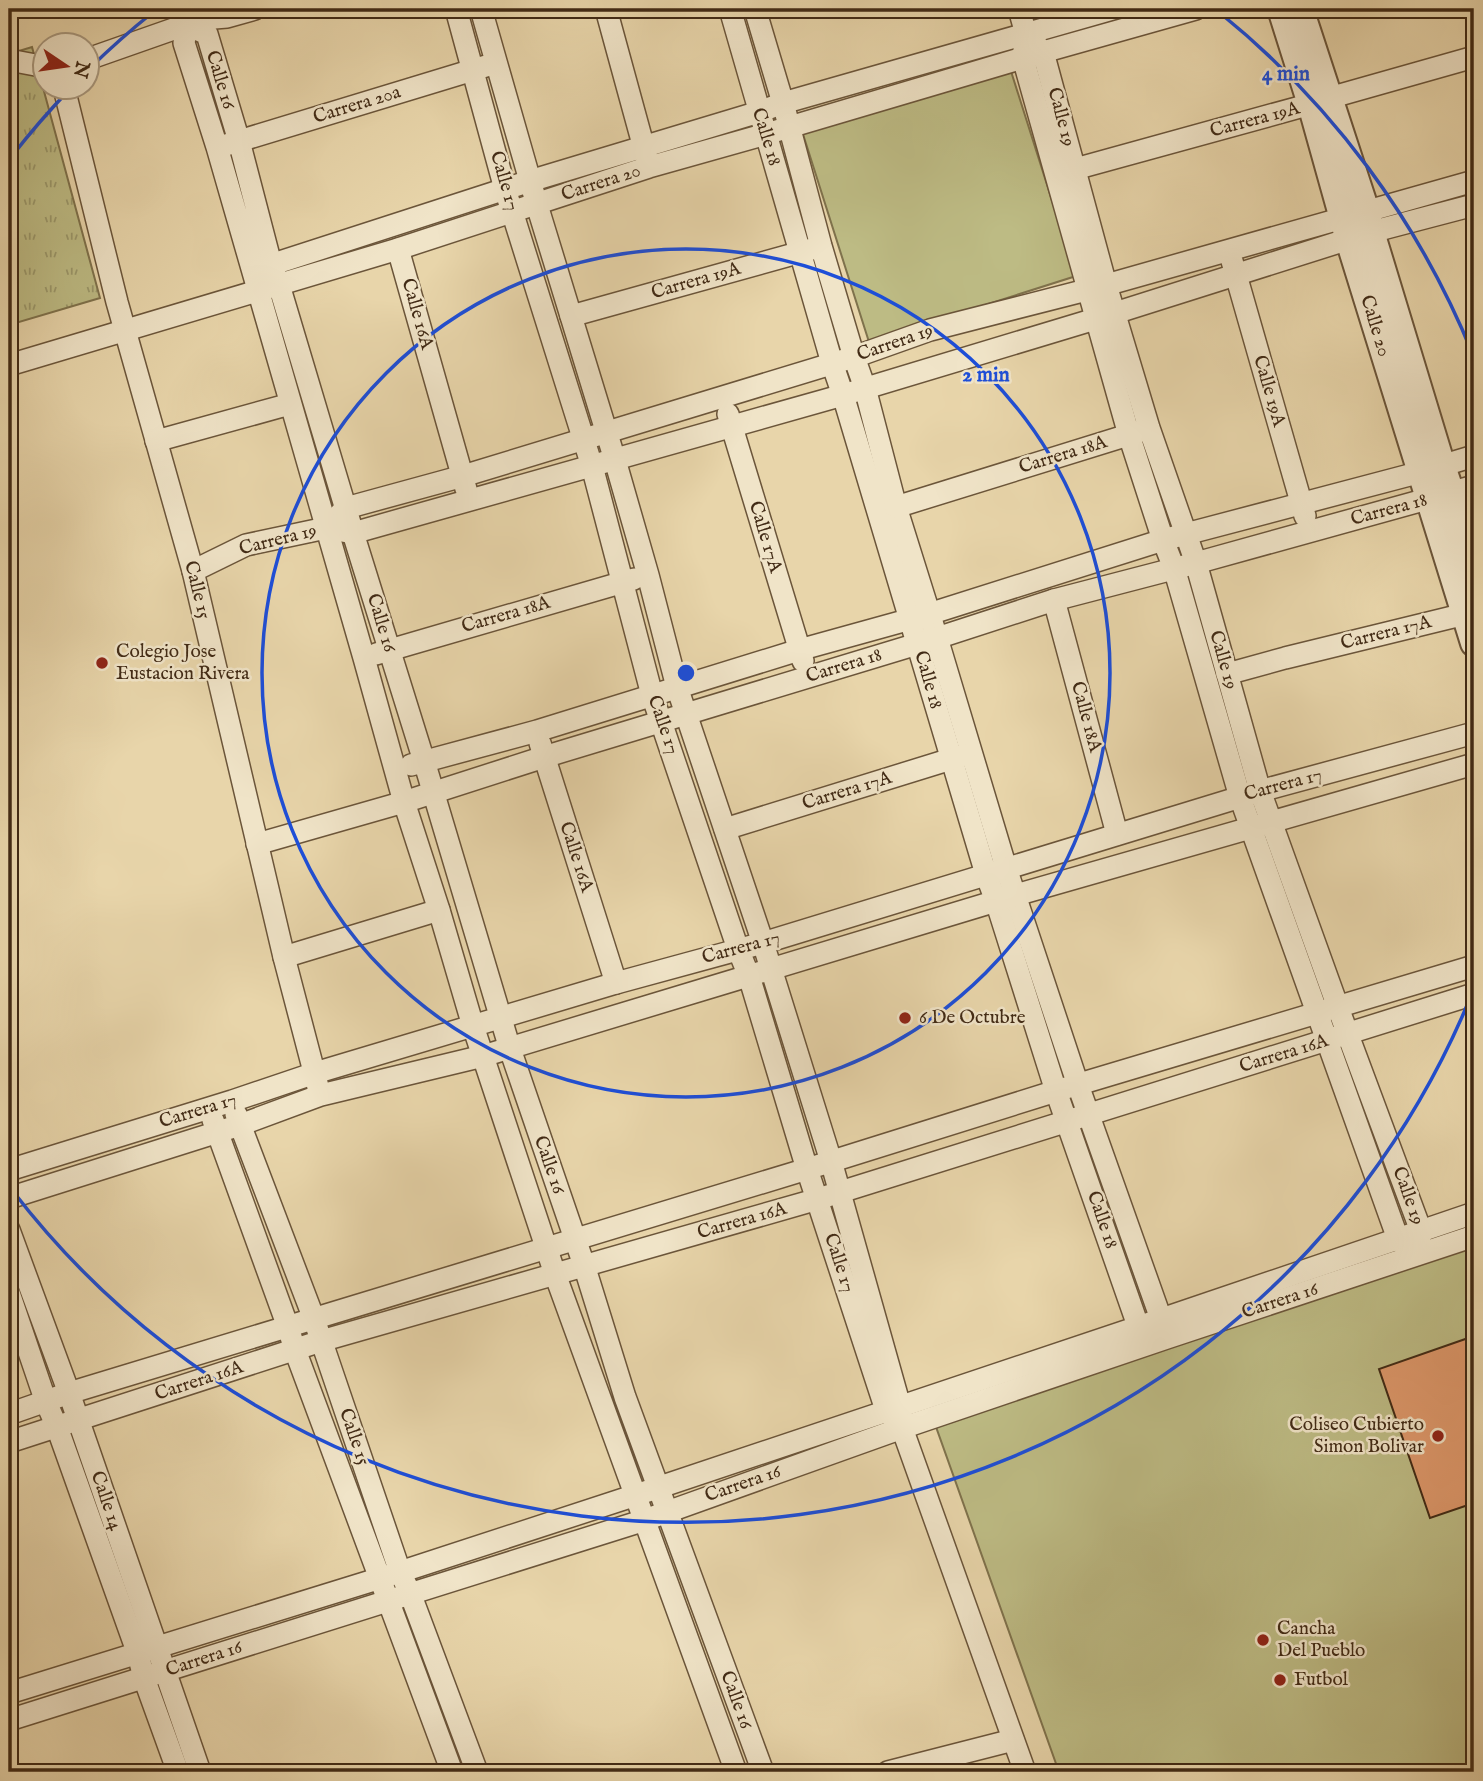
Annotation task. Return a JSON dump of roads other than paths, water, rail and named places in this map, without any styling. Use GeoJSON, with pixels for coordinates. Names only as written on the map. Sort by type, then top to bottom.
{"type":"FeatureCollection","features":[{"type":"Feature","properties":{"kind":"street"},"geometry":{"type":"LineString","coordinates":[[102,54],[200,17],[226,18],[255,9]]}},
{"type":"Feature","properties":{"kind":"street","name":"Calle 17"},"geometry":{"type":"LineString","coordinates":[[456,9],[505,189],[592,466],[652,695],[749,976],[807,1169],[1025,1772]]}},
{"type":"Feature","properties":{"kind":"street","name":"Calle 17"},"geometry":{"type":"LineString","coordinates":[[481,9],[537,205],[615,460],[677,687],[763,943],[831,1161],[893,1408]]}},
{"type":"Feature","properties":{"kind":"street"},"geometry":{"type":"LineString","coordinates":[[606,9],[646,157]]}},
{"type":"Feature","properties":{"kind":"street","name":"Calle 18"},"geometry":{"type":"LineString","coordinates":[[730,9],[832,363],[928,641],[996,871],[1090,1115],[1165,1329]]}},
{"type":"Feature","properties":{"kind":"street","name":"Calle 18"},"geometry":{"type":"LineString","coordinates":[[755,9],[821,246],[865,388],[896,507],[920,617]]}},
{"type":"Feature","properties":{"kind":"street","name":"Calle 19"},"geometry":{"type":"LineString","coordinates":[[1019,9],[1075,169],[1097,288]]}},
{"type":"Feature","properties":{"kind":"street","name":"Carrera 20"},"geometry":{"type":"LineString","coordinates":[[260,275],[279,285],[398,249],[537,205],[646,157],[783,103],[1113,9]]}},
{"type":"Feature","properties":{"kind":"street","name":"Carrera 20"},"geometry":{"type":"LineString","coordinates":[[9,365],[125,330],[260,275],[530,181],[766,134],[1033,55],[1159,13],[1196,9]]}},
{"type":"Feature","properties":{"kind":"street","name":"Calle 20"},"geometry":{"type":"LineString","coordinates":[[1281,9],[1320,101]]}},
{"type":"Feature","properties":{"kind":"street","name":"Calle 20"},"geometry":{"type":"LineString","coordinates":[[1300,9],[1320,101],[1431,469],[1451,492],[1474,562]]}},
{"type":"Feature","properties":{"kind":"street","name":"Calle 16"},"geometry":{"type":"LineString","coordinates":[[200,17],[239,141],[260,275],[290,404],[404,802],[473,1026],[555,1274],[736,1772]]}},
{"type":"Feature","properties":{"kind":"street","name":"Calle 16"},"geometry":{"type":"LineString","coordinates":[[200,17],[184,43],[260,275]]}},
{"type":"Feature","properties":{"kind":"street","name":"Calle 19"},"geometry":{"type":"LineString","coordinates":[[1033,55],[1139,431],[1163,540],[1250,794],[1271,821],[1339,1008],[1338,1038],[1398,1239],[1416,1256]]}},
{"type":"Feature","properties":{"kind":"street","name":"Carrera 19A"},"geometry":{"type":"LineString","coordinates":[[1075,169],[1474,57]]}},
{"type":"Feature","properties":{"kind":"street"},"geometry":{"type":"LineString","coordinates":[[9,60],[32,64]]}},
{"type":"Feature","properties":{"kind":"street","name":"Carrera 20a"},"geometry":{"type":"LineString","coordinates":[[217,147],[497,63]]}},
{"type":"Feature","properties":{"kind":"street","name":"Calle 15"},"geometry":{"type":"LineString","coordinates":[[68,102],[125,330],[192,572],[284,957],[321,1095]]}},
{"type":"Feature","properties":{"kind":"street","name":"Carrera 19"},"geometry":{"type":"LineString","coordinates":[[192,572],[246,545],[326,528],[353,533],[843,395],[1106,316],[1236,275],[1474,181]]}},
{"type":"Feature","properties":{"kind":"street","name":"Carrera 19"},"geometry":{"type":"LineString","coordinates":[[326,528],[346,508],[463,476],[854,357],[930,330],[1229,251],[1474,205]]}},
{"type":"Feature","properties":{"kind":"street","name":"Carrera 19A"},"geometry":{"type":"LineString","coordinates":[[572,316],[821,246]]}},
{"type":"Feature","properties":{"kind":"street","name":"Calle 16A"},"geometry":{"type":"LineString","coordinates":[[398,249],[468,500]]}},
{"type":"Feature","properties":{"kind":"street","name":"Calle 19A"},"geometry":{"type":"LineString","coordinates":[[1229,251],[1311,531]]}},
{"type":"Feature","properties":{"kind":"street","name":"Calle 16"},"geometry":{"type":"LineString","coordinates":[[279,285],[510,1049],[584,1265],[625,1397],[763,1772]]}},
{"type":"Feature","properties":{"kind":"street","name":"Calle 17A"},"geometry":{"type":"LineString","coordinates":[[722,396],[809,677]]}},
{"type":"Feature","properties":{"kind":"street"},"geometry":{"type":"LineString","coordinates":[[156,441],[290,404]]}},
{"type":"Feature","properties":{"kind":"street","name":"Calle 19"},"geometry":{"type":"LineString","coordinates":[[1139,431],[1196,563],[1227,674],[1250,794],[1251,828],[1318,1014],[1338,1038],[1421,1231],[1416,1256]]}},
{"type":"Feature","properties":{"kind":"street","name":"Carrera 18A"},"geometry":{"type":"LineString","coordinates":[[896,507],[1139,431]]}},
{"type":"Feature","properties":{"kind":"street","name":"Carrera 18"},"geometry":{"type":"LineString","coordinates":[[396,771],[537,731],[799,650],[920,617],[1185,533],[1474,456]]}},
{"type":"Feature","properties":{"kind":"street","name":"Calle 20"},"geometry":{"type":"LineString","coordinates":[[1451,492],[1465,614],[1474,643]]}},
{"type":"Feature","properties":{"kind":"street","name":"Carrera 18"},"geometry":{"type":"LineString","coordinates":[[257,844],[404,802],[1054,600],[1451,492]]}},
{"type":"Feature","properties":{"kind":"street","name":"Carrera 18A"},"geometry":{"type":"LineString","coordinates":[[364,658],[648,575]]}},
{"type":"Feature","properties":{"kind":"street","name":"Calle 18A"},"geometry":{"type":"LineString","coordinates":[[1054,600],[1117,834]]}},
{"type":"Feature","properties":{"kind":"street","name":"Carrera 17A"},"geometry":{"type":"LineString","coordinates":[[1227,674],[1465,614]]}},
{"type":"Feature","properties":{"kind":"street","name":"Calle 16A"},"geometry":{"type":"LineString","coordinates":[[537,731],[617,983]]}},
{"type":"Feature","properties":{"kind":"street","name":"Carrera 17"},"geometry":{"type":"LineString","coordinates":[[9,1170],[314,1073],[617,983],[763,943],[1250,794],[1474,733]]}},
{"type":"Feature","properties":{"kind":"street","name":"Carrera 17A"},"geometry":{"type":"LineString","coordinates":[[725,828],[961,756]]}},
{"type":"Feature","properties":{"kind":"street","name":"Carrera 17"},"geometry":{"type":"LineString","coordinates":[[9,1198],[240,1125],[321,1095],[510,1049],[1006,898],[1474,764]]}},
{"type":"Feature","properties":{"kind":"street","name":"Calle 18"},"geometry":{"type":"LineString","coordinates":[[1006,898],[1056,1091],[1142,1336]]}},
{"type":"Feature","properties":{"kind":"street"},"geometry":{"type":"LineString","coordinates":[[284,957],[439,910]]}},
{"type":"Feature","properties":{"kind":"street","name":"Carrera 16A"},"geometry":{"type":"LineString","coordinates":[[9,1414],[69,1393],[1056,1091],[1474,966]]}},
{"type":"Feature","properties":{"kind":"street","name":"Carrera 16A"},"geometry":{"type":"LineString","coordinates":[[9,1441],[321,1341],[818,1199],[1474,994]]}},
{"type":"Feature","properties":{"kind":"street","name":"Calle 15"},"geometry":{"type":"LineString","coordinates":[[232,1101],[314,1319],[400,1572],[477,1772]]}},
{"type":"Feature","properties":{"kind":"street","name":"Calle 15"},"geometry":{"type":"LineString","coordinates":[[209,1108],[295,1350],[452,1772]]}},
{"type":"Feature","properties":{"kind":"street","name":"Carrera 16"},"geometry":{"type":"LineString","coordinates":[[1165,1329],[1398,1239],[1474,1213]]}},
{"type":"Feature","properties":{"kind":"street","name":"Calle 14"},"geometry":{"type":"LineString","coordinates":[[9,1230],[78,1420],[148,1651],[145,1678],[178,1772]]}},
{"type":"Feature","properties":{"kind":"street","name":"Carrera 16"},"geometry":{"type":"LineString","coordinates":[[9,1693],[400,1572],[893,1408],[1416,1256],[1474,1236]]}},
{"type":"Feature","properties":{"kind":"street","name":"Calle 14"},"geometry":{"type":"LineString","coordinates":[[9,1293],[46,1402],[148,1651],[166,1672],[200,1772]]}},
{"type":"Feature","properties":{"kind":"street","name":"Carrera 16"},"geometry":{"type":"LineString","coordinates":[[9,1720],[645,1520],[902,1428],[1142,1336]]}},
{"type":"Feature","properties":{"kind":"street"},"geometry":{"type":"LineString","coordinates":[[888,1772],[1013,1740]]}},
{"type":"Feature","properties":{"kind":"place","name":"Colegio Jose Eustacion Rivera"},"geometry":{"type":"Point","coordinates":[102,663]}},
{"type":"Feature","properties":{"kind":"place","name":"6 De Octubre"},"geometry":{"type":"Point","coordinates":[905,1018]}},
{"type":"Feature","properties":{"kind":"place","name":"Coliseo Cubierto Simon Bolivar"},"geometry":{"type":"Point","coordinates":[1438,1436]}},
{"type":"Feature","properties":{"kind":"place","name":"Cancha Del Pueblo"},"geometry":{"type":"Point","coordinates":[1263,1640]}},
{"type":"Feature","properties":{"kind":"place","name":"Futbol"},"geometry":{"type":"Point","coordinates":[1280,1680]}}]}
